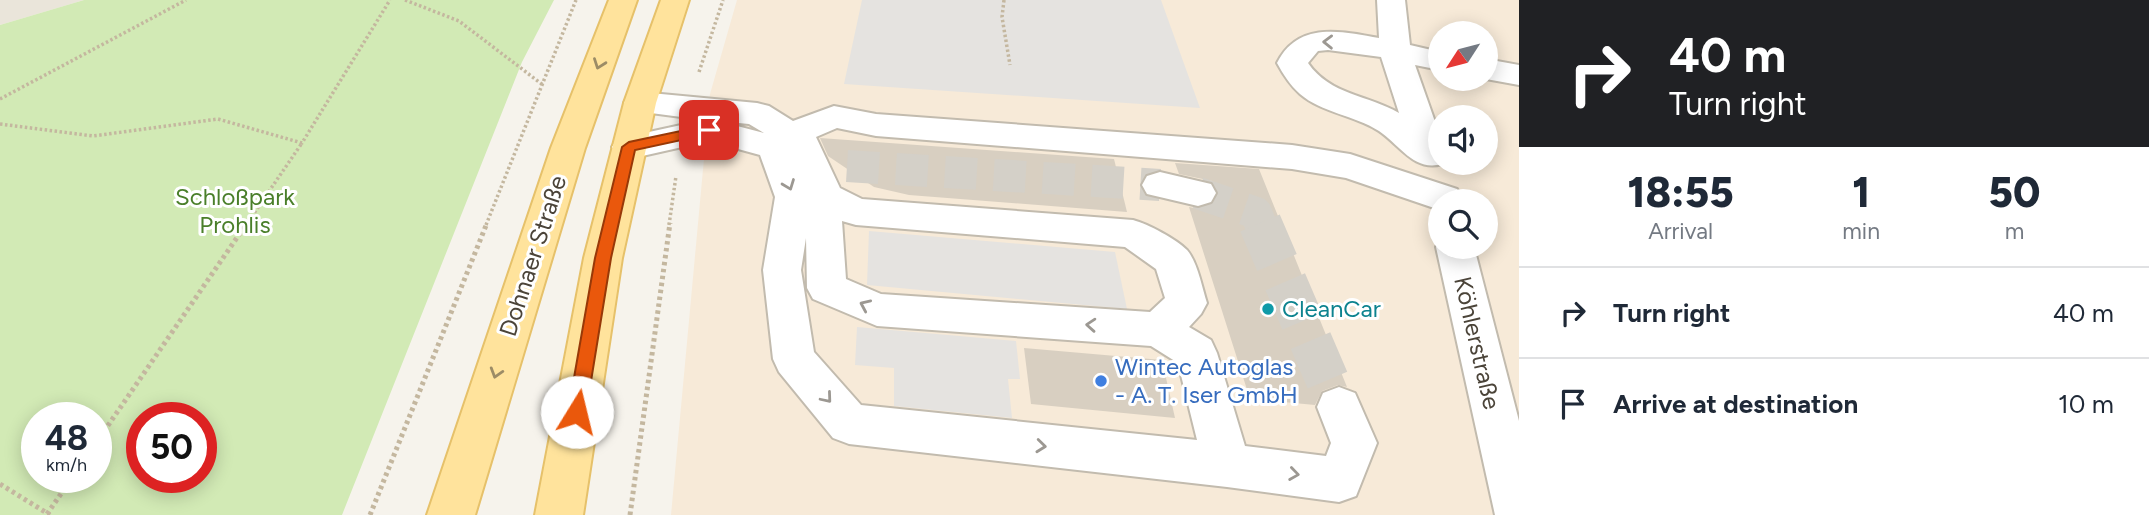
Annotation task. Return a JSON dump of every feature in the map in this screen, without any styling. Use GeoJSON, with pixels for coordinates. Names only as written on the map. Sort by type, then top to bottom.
{"type":"FeatureCollection","features":[{"type":"Feature","properties":{"kind":"main road","name":"Dohnaer Straße"},"geometry":{"type":"LineString","coordinates":[[451,515],[568,148],[622,0]]}},
{"type":"Feature","properties":{"kind":"main road"},"geometry":{"type":"LineString","coordinates":[[559,515],[603,258],[640,103],[675,0]]}},
{"type":"Feature","properties":{"kind":"street"},"geometry":{"type":"LineString","coordinates":[[1391,0],[1395,53],[1428,152]]}},
{"type":"Feature","properties":{"kind":"street"},"geometry":{"type":"LineString","coordinates":[[1428,59],[1351,43],[1314,42],[1297,51],[1292,63],[1303,81],[1325,97],[1381,118],[1428,154]]}},
{"type":"Feature","properties":{"kind":"street"},"geometry":{"type":"LineString","coordinates":[[1498,71],[1519,75]]}},
{"type":"Feature","properties":{"kind":"street"},"geometry":{"type":"LineString","coordinates":[[640,103],[709,130],[774,147],[793,197],[782,270],[794,359],[849,424],[1227,465],[1339,480],[1354,443],[1339,407]]}},
{"type":"Feature","properties":{"kind":"street"},"geometry":{"type":"LineString","coordinates":[[629,147],[685,121],[757,114],[801,141],[856,212],[1133,234],[1173,261],[1187,303],[1159,330]]}},
{"type":"Feature","properties":{"kind":"street"},"geometry":{"type":"LineString","coordinates":[[791,134],[834,117],[876,125],[1292,158],[1350,166],[1428,193]]}},
{"type":"Feature","properties":{"kind":"street"},"geometry":{"type":"LineString","coordinates":[[827,175],[827,288],[877,310],[1159,330],[1196,353],[1227,465]]}},
{"type":"Feature","properties":{"kind":"street"},"geometry":{"type":"LineString","coordinates":[[1160,185],[1198,192]]}},
{"type":"Feature","properties":{"kind":"street","name":"Köhlerstraße"},"geometry":{"type":"LineString","coordinates":[[1458,259],[1509,442],[1519,515]]}},
{"type":"Feature","properties":{"kind":"path"},"geometry":{"type":"LineString","coordinates":[[0,99],[186,0]]}},
{"type":"Feature","properties":{"kind":"path"},"geometry":{"type":"LineString","coordinates":[[112,420],[302,143],[390,0]]}},
{"type":"Feature","properties":{"kind":"path"},"geometry":{"type":"LineString","coordinates":[[405,0],[459,21],[542,85]]}},
{"type":"Feature","properties":{"kind":"path"},"geometry":{"type":"LineString","coordinates":[[370,515],[576,0]]}},
{"type":"Feature","properties":{"kind":"path"},"geometry":{"type":"LineString","coordinates":[[630,515],[685,121],[723,0]]}},
{"type":"Feature","properties":{"kind":"path"},"geometry":{"type":"LineString","coordinates":[[1004,0],[1002,17],[1010,65]]}},
{"type":"Feature","properties":{"kind":"path"},"geometry":{"type":"LineString","coordinates":[[0,124],[93,136],[218,120],[302,143]]}},
{"type":"Feature","properties":{"kind":"path"},"geometry":{"type":"LineString","coordinates":[[0,484],[48,515],[62,493]]}},
{"type":"Feature","properties":{"kind":"shaded area"},"geometry":{"type":"Polygon","coordinates":[[[0,0],[84,0],[0,25],[0,0]]]}},
{"type":"Feature","properties":{"kind":"shaded area"},"geometry":{"type":"Polygon","coordinates":[[[737,0],[1519,0],[1519,515],[671,515],[710,94],[737,0]]]}},
{"type":"Feature","properties":{"kind":"shaded area"},"geometry":{"type":"Polygon","coordinates":[[[862,0],[1161,0],[1200,108],[844,84],[862,0]]]}},
{"type":"Feature","properties":{"kind":"shaded area"},"geometry":{"type":"Polygon","coordinates":[[[869,231],[1115,252],[1127,309],[867,285],[869,231]]]}},
{"type":"Feature","properties":{"kind":"shaded area"},"geometry":{"type":"Polygon","coordinates":[[[857,327],[1016,341],[1020,379],[1008,379],[1012,418],[894,406],[894,368],[855,365],[857,327]]]}},
{"type":"Feature","properties":{"kind":"green space","name":"Schloßpark Prohlis"},"geometry":{"type":"Polygon","coordinates":[[[84,0],[554,0],[522,62],[342,515],[0,515],[0,25],[84,0]]]}},
{"type":"Feature","properties":{"kind":"building"},"geometry":{"type":"Polygon","coordinates":[[[820,138],[1114,159],[1127,212],[909,195],[874,187],[828,156],[820,138]]]}},
{"type":"Feature","properties":{"kind":"building","name":"CleanCar"},"geometry":{"type":"Polygon","coordinates":[[[1175,163],[1259,169],[1347,387],[1338,385],[1322,391],[1315,405],[1250,399],[1189,207],[1199,209],[1212,205],[1218,192],[1212,181],[1179,174],[1175,163]]]}},
{"type":"Feature","properties":{"kind":"building"},"geometry":{"type":"Polygon","coordinates":[[[1024,348],[1162,360],[1175,418],[1031,404],[1024,348]]]}},
{"type":"Feature","properties":{"kind":"tunnel"},"geometry":{"type":"LineString","coordinates":[[847,166],[1160,185]]}},
{"type":"Feature","properties":{"kind":"tunnel"},"geometry":{"type":"LineString","coordinates":[[1198,193],[1256,213],[1261,225]]}},
{"type":"Feature","properties":{"kind":"tunnel"},"geometry":{"type":"LineString","coordinates":[[1260,223],[1339,407]]}},
{"type":"Feature","properties":{"kind":"place","name":"CleanCar"},"geometry":{"type":"Point","coordinates":[1268,309]}},
{"type":"Feature","properties":{"kind":"place","name":"Wintec Autoglas - A. T. Iser GmbH"},"geometry":{"type":"Point","coordinates":[1101,381]}},
{"type":"Feature","properties":{"kind":"route"},"geometry":{"type":"LineString","coordinates":[[577,412],[603,258],[629,147],[709,130]]}}]}
